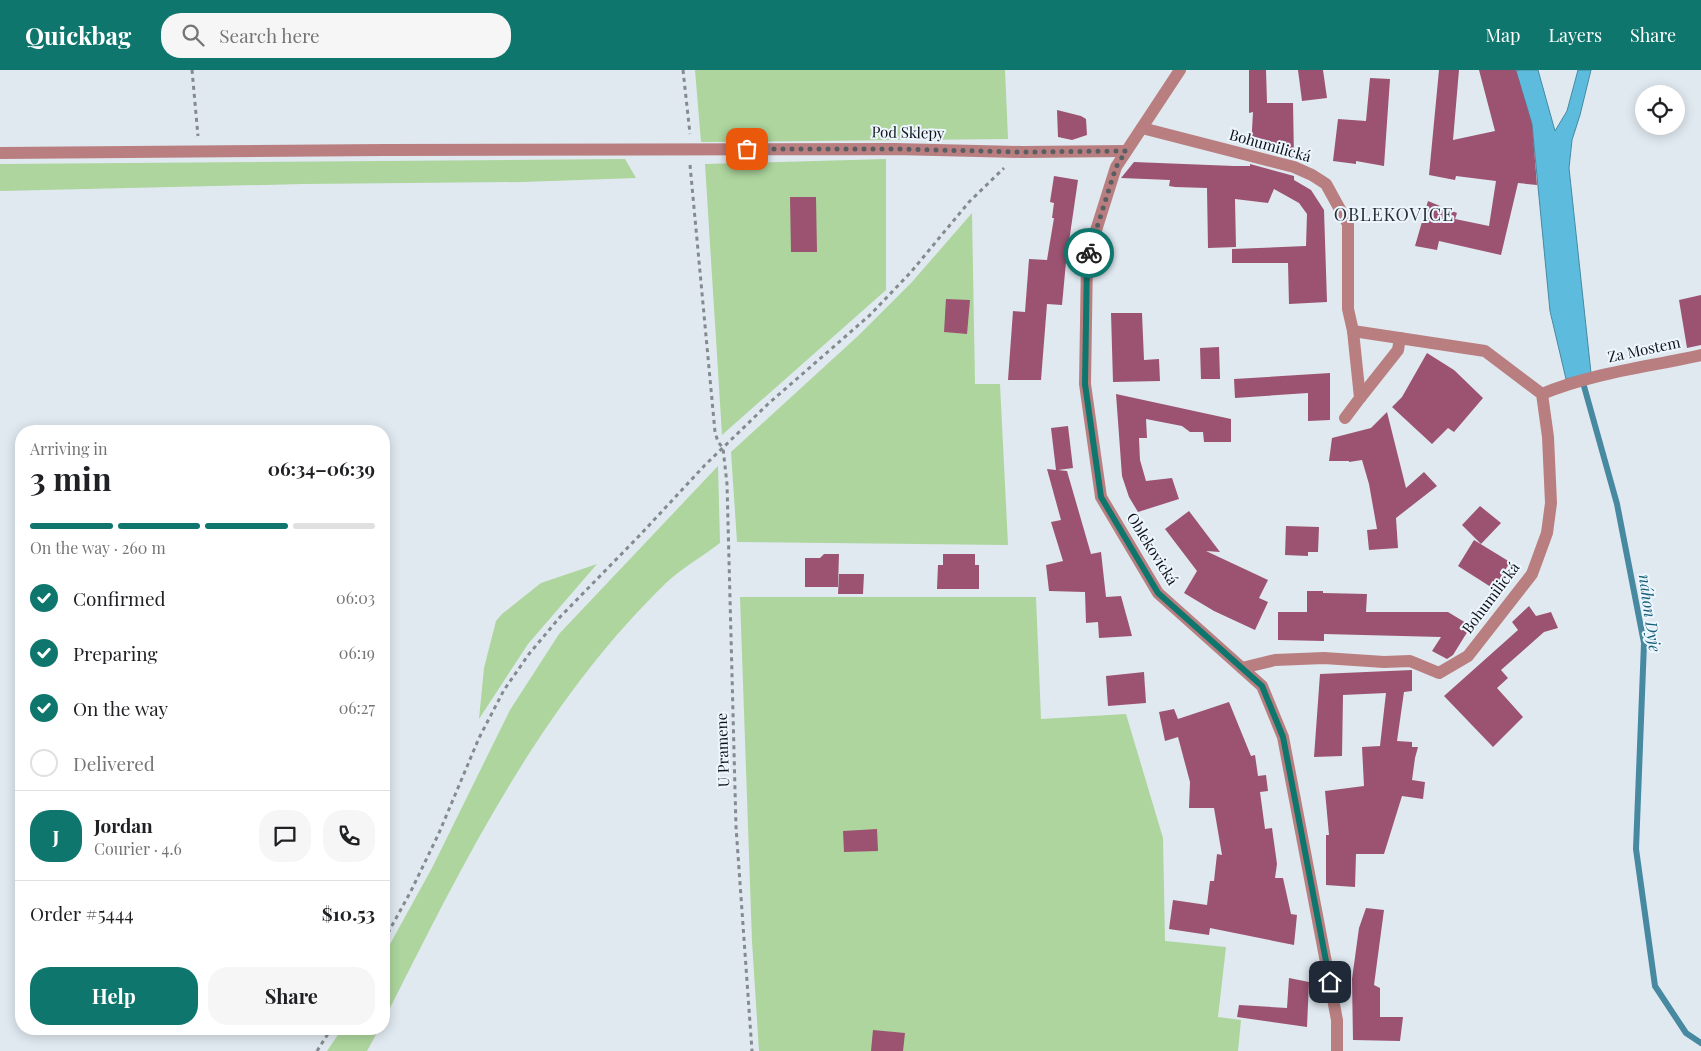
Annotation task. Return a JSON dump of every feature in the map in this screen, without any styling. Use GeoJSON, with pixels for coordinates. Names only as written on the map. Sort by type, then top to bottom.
{"type":"FeatureCollection","features":[{"type":"Feature","properties":{"kind":"street","name":"Oblekovická"},"geometry":{"type":"LineString","coordinates":[[1180,70],[1116,167],[1087,259],[1085,384],[1101,497],[1158,593],[1262,686],[1283,737],[1337,1020],[1337,1051]]}},
{"type":"Feature","properties":{"kind":"street","name":"Bohumilická"},"geometry":{"type":"LineString","coordinates":[[1142,128],[1294,167],[1326,184],[1348,224],[1348,309],[1354,331],[1360,398]]}},
{"type":"Feature","properties":{"kind":"street","name":"Pod Sklepy"},"geometry":{"type":"LineString","coordinates":[[0,153],[690,149],[1126,151]]}},
{"type":"Feature","properties":{"kind":"street"},"geometry":{"type":"LineString","coordinates":[[1354,331],[1485,351],[1542,394]]}},
{"type":"Feature","properties":{"kind":"street"},"geometry":{"type":"LineString","coordinates":[[1346,418],[1398,350],[1400,338]]}},
{"type":"Feature","properties":{"kind":"street","name":"Za Mostem"},"geometry":{"type":"LineString","coordinates":[[1542,394],[1593,377],[1701,355]]}},
{"type":"Feature","properties":{"kind":"street","name":"Bohumilická"},"geometry":{"type":"LineString","coordinates":[[1242,668],[1275,660],[1324,658],[1384,662],[1410,661],[1439,673],[1468,656],[1532,574],[1547,533],[1550,494],[1548,437],[1542,394]]}},
{"type":"Feature","properties":{"kind":"path"},"geometry":{"type":"LineString","coordinates":[[192,70],[200,152]]}},
{"type":"Feature","properties":{"kind":"path","name":"U Pramene"},"geometry":{"type":"LineString","coordinates":[[682,70],[715,432],[718,442],[723,448],[727,484],[736,827],[752,1051]]}},
{"type":"Feature","properties":{"kind":"path"},"geometry":{"type":"LineString","coordinates":[[390,929],[439,833],[479,738],[509,683],[529,654],[560,617],[723,448],[768,404],[870,315],[911,272],[969,202],[1022,152]]}},
{"type":"Feature","properties":{"kind":"path"},"geometry":{"type":"LineString","coordinates":[[316,1051],[327,1035]]}},
{"type":"Feature","properties":{"kind":"green space"},"geometry":{"type":"Polygon","coordinates":[[[695,70],[1005,70],[1008,139],[701,142],[695,70]]]}},
{"type":"Feature","properties":{"kind":"green space"},"geometry":{"type":"Polygon","coordinates":[[[625,159],[636,178],[523,182],[303,184],[0,191],[0,164],[625,159]]]}},
{"type":"Feature","properties":{"kind":"green space"},"geometry":{"type":"Polygon","coordinates":[[[886,159],[886,290],[722,435],[705,164],[886,159]]]}},
{"type":"Feature","properties":{"kind":"green space"},"geometry":{"type":"Polygon","coordinates":[[[972,213],[975,384],[1000,384],[1008,545],[737,542],[731,452],[859,335],[912,282],[972,213]]]}},
{"type":"Feature","properties":{"kind":"green space"},"geometry":{"type":"Polygon","coordinates":[[[718,466],[720,543],[666,583],[621,630],[580,681],[542,734],[474,846],[390,1008],[390,944],[432,868],[510,710],[559,634],[718,466]]]}},
{"type":"Feature","properties":{"kind":"green space"},"geometry":{"type":"Polygon","coordinates":[[[597,564],[528,644],[479,719],[484,668],[496,621],[541,583],[597,564]]]}},
{"type":"Feature","properties":{"kind":"green space"},"geometry":{"type":"Polygon","coordinates":[[[740,597],[1036,597],[1041,719],[1126,714],[1163,838],[1165,941],[1226,947],[1218,1017],[1241,1020],[1238,1051],[759,1051],[752,941],[740,597]]]}},
{"type":"Feature","properties":{"kind":"green space"},"geometry":{"type":"Polygon","coordinates":[[[338,1035],[376,1035],[367,1051],[327,1051],[338,1035]]]}},
{"type":"Feature","properties":{"kind":"water"},"geometry":{"type":"Polygon","coordinates":[[[1538,70],[1555,131],[1567,111],[1578,70],[1591,70],[1572,140],[1569,168],[1591,373],[1566,379],[1550,311],[1532,124],[1516,71],[1538,70]]]}},
{"type":"Feature","properties":{"kind":"building"},"geometry":{"type":"Polygon","coordinates":[[[1249,70],[1266,70],[1267,103],[1293,103],[1294,159],[1251,148],[1253,112],[1249,113],[1249,70]]]}},
{"type":"Feature","properties":{"kind":"building"},"geometry":{"type":"Polygon","coordinates":[[[1298,70],[1323,70],[1327,98],[1302,101],[1298,70]]]}},
{"type":"Feature","properties":{"kind":"building"},"geometry":{"type":"Polygon","coordinates":[[[1439,70],[1459,70],[1453,140],[1495,131],[1479,70],[1516,70],[1532,124],[1537,185],[1518,183],[1501,255],[1439,241],[1437,250],[1415,246],[1428,201],[1457,213],[1455,219],[1489,226],[1496,181],[1456,176],[1455,180],[1429,175],[1439,70]]]}},
{"type":"Feature","properties":{"kind":"building"},"geometry":{"type":"Polygon","coordinates":[[[1370,78],[1390,79],[1384,166],[1356,161],[1356,164],[1333,161],[1338,119],[1366,121],[1370,78]]]}},
{"type":"Feature","properties":{"kind":"building"},"geometry":{"type":"Polygon","coordinates":[[[1057,110],[1086,119],[1087,135],[1072,140],[1058,137],[1057,110]]]}},
{"type":"Feature","properties":{"kind":"building"},"geometry":{"type":"Polygon","coordinates":[[[1134,162],[1234,166],[1250,166],[1250,164],[1294,176],[1294,180],[1311,190],[1324,210],[1327,302],[1289,304],[1288,263],[1232,263],[1232,249],[1306,246],[1307,214],[1299,203],[1274,189],[1268,203],[1235,199],[1236,247],[1208,248],[1207,188],[1169,186],[1170,180],[1121,178],[1134,162]]]}},
{"type":"Feature","properties":{"kind":"building"},"geometry":{"type":"Polygon","coordinates":[[[1054,176],[1078,180],[1062,305],[1047,304],[1041,380],[1008,380],[1013,311],[1025,312],[1029,259],[1047,260],[1054,218],[1052,218],[1054,203],[1050,202],[1054,176]]]}},
{"type":"Feature","properties":{"kind":"building"},"geometry":{"type":"Polygon","coordinates":[[[790,197],[816,197],[817,252],[791,252],[790,197]]]}},
{"type":"Feature","properties":{"kind":"building"},"geometry":{"type":"Polygon","coordinates":[[[1701,295],[1701,345],[1687,348],[1679,300],[1701,295]]]}},
{"type":"Feature","properties":{"kind":"building"},"geometry":{"type":"Polygon","coordinates":[[[946,299],[970,300],[967,334],[944,332],[946,299]]]}},
{"type":"Feature","properties":{"kind":"building"},"geometry":{"type":"Polygon","coordinates":[[[1111,313],[1142,313],[1144,360],[1159,359],[1160,381],[1113,382],[1111,313]]]}},
{"type":"Feature","properties":{"kind":"building"},"geometry":{"type":"Polygon","coordinates":[[[1219,347],[1220,379],[1201,379],[1200,348],[1219,347]]]}},
{"type":"Feature","properties":{"kind":"building"},"geometry":{"type":"Polygon","coordinates":[[[1427,353],[1454,370],[1483,398],[1454,432],[1448,428],[1432,444],[1392,407],[1402,397],[1427,353]]]}},
{"type":"Feature","properties":{"kind":"building"},"geometry":{"type":"Polygon","coordinates":[[[1330,373],[1330,420],[1308,421],[1308,393],[1235,398],[1234,379],[1330,373]]]}},
{"type":"Feature","properties":{"kind":"building"},"geometry":{"type":"Polygon","coordinates":[[[1116,394],[1231,419],[1231,442],[1204,442],[1203,432],[1190,432],[1182,426],[1146,419],[1147,438],[1139,438],[1140,460],[1146,481],[1172,478],[1179,499],[1138,512],[1129,497],[1122,476],[1116,394]]]}},
{"type":"Feature","properties":{"kind":"building"},"geometry":{"type":"Polygon","coordinates":[[[1387,412],[1406,488],[1424,472],[1437,486],[1396,518],[1398,548],[1369,550],[1367,530],[1377,529],[1369,484],[1362,460],[1349,462],[1329,461],[1332,438],[1371,428],[1387,412]]]}},
{"type":"Feature","properties":{"kind":"building"},"geometry":{"type":"Polygon","coordinates":[[[1068,426],[1073,468],[1058,470],[1067,471],[1091,554],[1101,552],[1106,597],[1121,596],[1132,636],[1099,638],[1098,622],[1086,623],[1085,592],[1049,591],[1046,565],[1063,561],[1051,522],[1061,520],[1047,469],[1056,470],[1051,428],[1068,426]]]}},
{"type":"Feature","properties":{"kind":"building"},"geometry":{"type":"Polygon","coordinates":[[[1480,506],[1501,523],[1481,544],[1462,525],[1480,506]]]}},
{"type":"Feature","properties":{"kind":"building"},"geometry":{"type":"Polygon","coordinates":[[[1189,511],[1220,552],[1206,551],[1268,580],[1259,598],[1268,602],[1255,630],[1214,611],[1184,593],[1197,571],[1165,529],[1189,511]]]}},
{"type":"Feature","properties":{"kind":"building"},"geometry":{"type":"Polygon","coordinates":[[[1286,526],[1319,527],[1318,552],[1308,552],[1308,556],[1285,555],[1286,526]]]}},
{"type":"Feature","properties":{"kind":"building"},"geometry":{"type":"Polygon","coordinates":[[[1474,540],[1510,562],[1494,589],[1458,566],[1474,540]]]}},
{"type":"Feature","properties":{"kind":"building"},"geometry":{"type":"Polygon","coordinates":[[[824,554],[839,554],[838,587],[805,587],[805,558],[820,558],[824,554]]]}},
{"type":"Feature","properties":{"kind":"building"},"geometry":{"type":"Polygon","coordinates":[[[943,554],[975,554],[975,565],[979,565],[979,589],[937,589],[938,565],[943,565],[943,554]]]}},
{"type":"Feature","properties":{"kind":"building"},"geometry":{"type":"Polygon","coordinates":[[[839,574],[864,574],[863,594],[838,594],[839,574]]]}},
{"type":"Feature","properties":{"kind":"building"},"geometry":{"type":"Polygon","coordinates":[[[1307,591],[1367,594],[1366,612],[1448,612],[1471,626],[1453,655],[1447,659],[1432,651],[1441,637],[1324,634],[1324,641],[1278,640],[1278,612],[1307,612],[1307,591]]]}},
{"type":"Feature","properties":{"kind":"building"},"geometry":{"type":"Polygon","coordinates":[[[1529,606],[1536,616],[1551,612],[1558,628],[1544,632],[1501,670],[1508,678],[1497,688],[1523,717],[1493,747],[1444,696],[1518,630],[1512,622],[1529,606]]]}},
{"type":"Feature","properties":{"kind":"building"},"geometry":{"type":"Polygon","coordinates":[[[1412,670],[1412,691],[1404,692],[1397,741],[1412,742],[1412,747],[1418,747],[1412,780],[1425,782],[1423,799],[1402,796],[1384,854],[1356,854],[1355,887],[1326,885],[1326,835],[1329,835],[1325,791],[1364,786],[1362,747],[1380,746],[1386,693],[1343,695],[1342,756],[1314,757],[1320,674],[1412,670]]]}},
{"type":"Feature","properties":{"kind":"building"},"geometry":{"type":"Polygon","coordinates":[[[1144,672],[1146,703],[1108,706],[1106,676],[1144,672]]]}},
{"type":"Feature","properties":{"kind":"building"},"geometry":{"type":"Polygon","coordinates":[[[1229,702],[1251,756],[1255,755],[1258,776],[1266,775],[1268,791],[1260,792],[1265,829],[1272,828],[1277,864],[1275,878],[1283,878],[1291,914],[1297,915],[1294,945],[1210,928],[1209,935],[1169,929],[1173,900],[1207,905],[1210,881],[1214,881],[1217,854],[1222,855],[1214,808],[1189,808],[1190,782],[1178,737],[1165,741],[1159,712],[1174,709],[1178,719],[1229,702]]]}},
{"type":"Feature","properties":{"kind":"building"},"geometry":{"type":"Polygon","coordinates":[[[877,829],[878,851],[844,852],[843,831],[877,829]]]}},
{"type":"Feature","properties":{"kind":"building"},"geometry":{"type":"Polygon","coordinates":[[[1366,908],[1384,910],[1374,985],[1380,988],[1380,1017],[1403,1017],[1400,1041],[1353,1040],[1352,979],[1359,928],[1366,908]]]}},
{"type":"Feature","properties":{"kind":"building"},"geometry":{"type":"Polygon","coordinates":[[[1289,978],[1309,982],[1307,1027],[1237,1017],[1239,1005],[1287,1008],[1289,978]]]}},
{"type":"Feature","properties":{"kind":"building"},"geometry":{"type":"Polygon","coordinates":[[[873,1030],[905,1033],[903,1051],[871,1051],[873,1030]]]}},
{"type":"Feature","properties":{"kind":"waterway","name":"náhon Dyje"},"geometry":{"type":"LineString","coordinates":[[1582,379],[1617,504],[1644,643],[1636,849],[1655,986],[1686,1033],[1701,1043]]}},
{"type":"Feature","properties":{"kind":"way so far"},"geometry":{"type":"LineString","coordinates":[[747,149],[895,149],[1022,152],[1126,151],[1116,167],[1089,253]]}},
{"type":"Feature","properties":{"kind":"district","name":"OBLEKOVICE"},"geometry":{"type":"Point","coordinates":[1394,215]}},
{"type":"Feature","properties":{"kind":"route"},"geometry":{"type":"LineString","coordinates":[[1089,253],[1087,259],[1085,384],[1101,497],[1158,593],[1262,686],[1283,737],[1330,982]]}}]}
